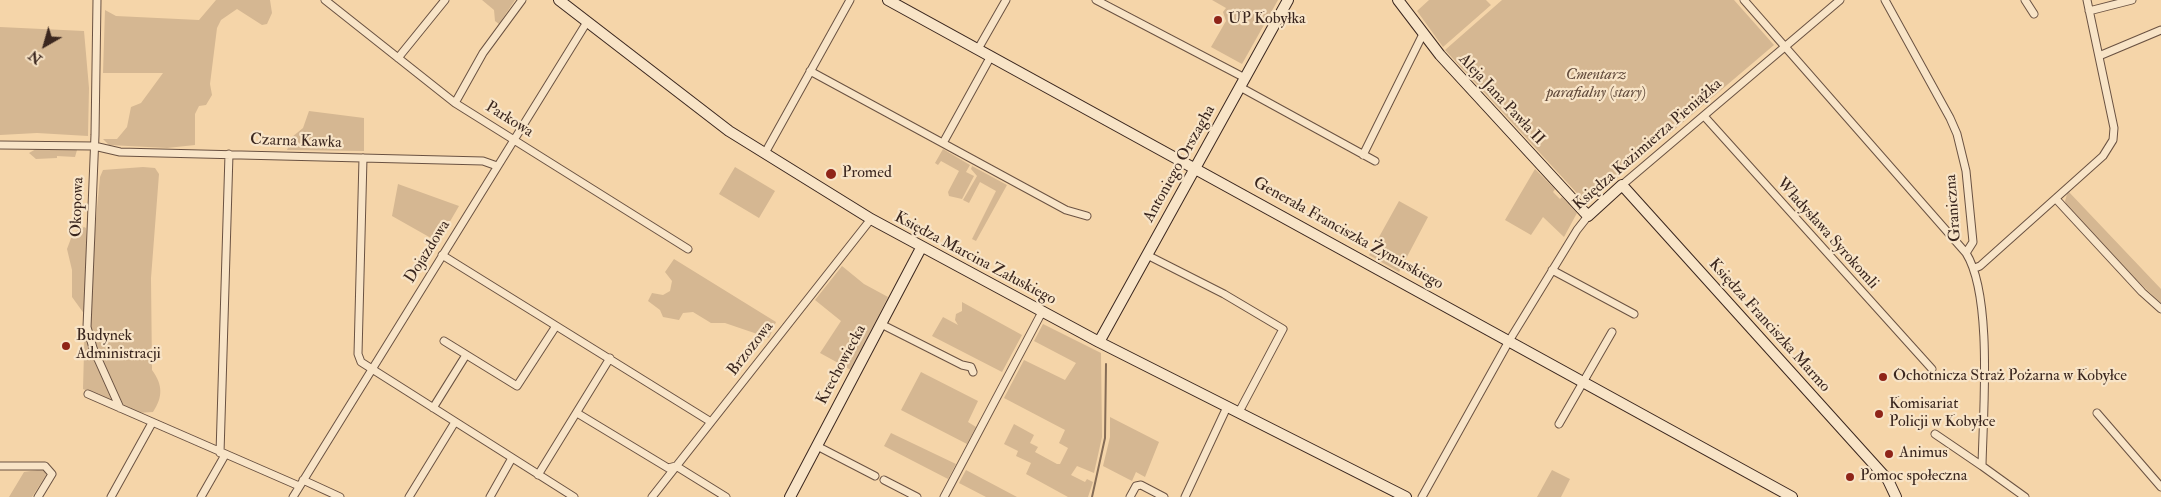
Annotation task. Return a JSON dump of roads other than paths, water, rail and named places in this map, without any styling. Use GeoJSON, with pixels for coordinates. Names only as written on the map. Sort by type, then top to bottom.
{"type":"FeatureCollection","features":[{"type":"Feature","properties":{"kind":"street","name":"Okopowa"},"geometry":{"type":"LineString","coordinates":[[97,0],[87,327],[93,348],[120,408]]}},
{"type":"Feature","properties":{"kind":"street","name":"Parkowa"},"geometry":{"type":"LineString","coordinates":[[325,0],[455,103],[688,249]]}},
{"type":"Feature","properties":{"kind":"street"},"geometry":{"type":"LineString","coordinates":[[398,58],[445,0]]}},
{"type":"Feature","properties":{"kind":"street"},"geometry":{"type":"LineString","coordinates":[[455,103],[483,54],[522,0]]}},
{"type":"Feature","properties":{"kind":"street","name":"Księdza Marcina Załuskiego"},"geometry":{"type":"LineString","coordinates":[[559,0],[729,132],[871,219],[921,248],[1099,342],[1406,497]]}},
{"type":"Feature","properties":{"kind":"street"},"geometry":{"type":"LineString","coordinates":[[765,153],[850,0]]}},
{"type":"Feature","properties":{"kind":"street","name":"Generała Franciszka Żymirskiego"},"geometry":{"type":"LineString","coordinates":[[888,0],[1792,497]]}},
{"type":"Feature","properties":{"kind":"street"},"geometry":{"type":"LineString","coordinates":[[978,48],[1006,0]]}},
{"type":"Feature","properties":{"kind":"street"},"geometry":{"type":"LineString","coordinates":[[1096,0],[1243,82],[1375,162]]}},
{"type":"Feature","properties":{"kind":"street","name":"Antoniego Orszagha"},"geometry":{"type":"LineString","coordinates":[[1099,342],[1288,0]]}},
{"type":"Feature","properties":{"kind":"street","name":"Aleja Jana Pawła II"},"geometry":{"type":"LineString","coordinates":[[1398,0],[1440,55],[1588,216]]}},
{"type":"Feature","properties":{"kind":"street"},"geometry":{"type":"LineString","coordinates":[[1744,0],[1966,253]]}},
{"type":"Feature","properties":{"kind":"street","name":"Księdza Kazimierza Pieniążka"},"geometry":{"type":"LineString","coordinates":[[1422,497],[1509,341],[1552,270],[1588,216],[1840,0]]}},
{"type":"Feature","properties":{"kind":"street","name":"Graniczna"},"geometry":{"type":"LineString","coordinates":[[1885,0],[1950,118],[1957,134],[1966,171],[1974,242],[1966,253],[1975,268],[1982,313],[1982,466]]}},
{"type":"Feature","properties":{"kind":"street"},"geometry":{"type":"LineString","coordinates":[[2025,0],[2034,14]]}},
{"type":"Feature","properties":{"kind":"street"},"geometry":{"type":"LineString","coordinates":[[1975,268],[1980,266],[2056,199],[2103,156],[2112,144],[2114,128],[2087,0]]}},
{"type":"Feature","properties":{"kind":"street"},"geometry":{"type":"LineString","coordinates":[[2089,11],[2132,0]]}},
{"type":"Feature","properties":{"kind":"street","name":"Dojazdowa"},"geometry":{"type":"LineString","coordinates":[[292,497],[587,22]]}},
{"type":"Feature","properties":{"kind":"street"},"geometry":{"type":"LineString","coordinates":[[2099,56],[2161,30]]}},
{"type":"Feature","properties":{"kind":"street"},"geometry":{"type":"LineString","coordinates":[[1362,155],[1424,34]]}},
{"type":"Feature","properties":{"kind":"street"},"geometry":{"type":"LineString","coordinates":[[943,143],[991,56]]}},
{"type":"Feature","properties":{"kind":"street"},"geometry":{"type":"LineString","coordinates":[[810,71],[1066,210],[1088,216]]}},
{"type":"Feature","properties":{"kind":"street","name":"Władysława Syrokomli"},"geometry":{"type":"LineString","coordinates":[[1704,116],[1932,369]]}},
{"type":"Feature","properties":{"kind":"street","name":"Czarna Kawka"},"geometry":{"type":"LineString","coordinates":[[0,145],[94,146],[120,152],[483,161],[497,166]]}},
{"type":"Feature","properties":{"kind":"street"},"geometry":{"type":"LineString","coordinates":[[201,497],[223,454],[229,154]]}},
{"type":"Feature","properties":{"kind":"street"},"geometry":{"type":"LineString","coordinates":[[363,158],[358,354],[360,362],[574,497]]}},
{"type":"Feature","properties":{"kind":"street","name":"Księdza Franciszka Marmo"},"geometry":{"type":"LineString","coordinates":[[1622,185],[1888,480],[1894,493]]}},
{"type":"Feature","properties":{"kind":"street"},"geometry":{"type":"LineString","coordinates":[[2056,199],[2123,272],[2161,309]]}},
{"type":"Feature","properties":{"kind":"street","name":"Brzozowa"},"geometry":{"type":"LineString","coordinates":[[652,497],[871,219]]}},
{"type":"Feature","properties":{"kind":"street","name":"Krechowiecka"},"geometry":{"type":"LineString","coordinates":[[790,497],[921,248]]}},
{"type":"Feature","properties":{"kind":"street"},"geometry":{"type":"LineString","coordinates":[[442,255],[711,422]]}},
{"type":"Feature","properties":{"kind":"street"},"geometry":{"type":"LineString","coordinates":[[1147,255],[1224,294],[1283,329],[1238,412]]}},
{"type":"Feature","properties":{"kind":"street"},"geometry":{"type":"LineString","coordinates":[[1552,270],[1634,314]]}},
{"type":"Feature","properties":{"kind":"street"},"geometry":{"type":"LineString","coordinates":[[944,497],[1042,312]]}},
{"type":"Feature","properties":{"kind":"street"},"geometry":{"type":"LineString","coordinates":[[881,324],[971,367],[973,372]]}},
{"type":"Feature","properties":{"kind":"street"},"geometry":{"type":"LineString","coordinates":[[444,341],[517,386],[556,326]]}},
{"type":"Feature","properties":{"kind":"street"},"geometry":{"type":"LineString","coordinates":[[1559,424],[1612,332]]}},
{"type":"Feature","properties":{"kind":"street"},"geometry":{"type":"LineString","coordinates":[[433,408],[466,355]]}},
{"type":"Feature","properties":{"kind":"street"},"geometry":{"type":"LineString","coordinates":[[538,475],[610,358]]}},
{"type":"Feature","properties":{"kind":"street"},"geometry":{"type":"LineString","coordinates":[[88,394],[223,454],[340,497]]}},
{"type":"Feature","properties":{"kind":"street"},"geometry":{"type":"LineString","coordinates":[[1184,497],[1227,407]]}},
{"type":"Feature","properties":{"kind":"street"},"geometry":{"type":"LineString","coordinates":[[577,413],[668,468],[676,466],[726,497]]}},
{"type":"Feature","properties":{"kind":"street"},"geometry":{"type":"LineString","coordinates":[[2097,413],[2161,488]]}},
{"type":"Feature","properties":{"kind":"street"},"geometry":{"type":"LineString","coordinates":[[409,497],[455,422]]}},
{"type":"Feature","properties":{"kind":"street"},"geometry":{"type":"LineString","coordinates":[[111,497],[152,423]]}},
{"type":"Feature","properties":{"kind":"street"},"geometry":{"type":"LineString","coordinates":[[1935,434],[2025,497]]}},
{"type":"Feature","properties":{"kind":"street"},"geometry":{"type":"LineString","coordinates":[[816,446],[875,476]]}},
{"type":"Feature","properties":{"kind":"street"},"geometry":{"type":"LineString","coordinates":[[490,497],[512,458]]}},
{"type":"Feature","properties":{"kind":"street"},"geometry":{"type":"LineString","coordinates":[[0,466],[45,466],[50,469],[52,474],[38,497]]}},
{"type":"Feature","properties":{"kind":"street"},"geometry":{"type":"LineString","coordinates":[[884,480],[917,497]]}},
{"type":"Feature","properties":{"kind":"street"},"geometry":{"type":"LineString","coordinates":[[1130,497],[1136,486],[1141,485],[1164,497]]}},
{"type":"Feature","properties":{"kind":"waterway"},"geometry":{"type":"LineString","coordinates":[[1092,497],[1105,438],[1106,364]]}},
{"type":"Feature","properties":{"kind":"place","name":"UP Kobyłka"},"geometry":{"type":"Point","coordinates":[1218,20]}},
{"type":"Feature","properties":{"kind":"place","name":"Promed"},"geometry":{"type":"Point","coordinates":[831,174]}},
{"type":"Feature","properties":{"kind":"place","name":"Budynek Administracji"},"geometry":{"type":"Point","coordinates":[66,346]}},
{"type":"Feature","properties":{"kind":"place","name":"Ochotnicza Straż Pożarna w Kobyłce"},"geometry":{"type":"Point","coordinates":[1883,377]}},
{"type":"Feature","properties":{"kind":"place","name":"Komisariat Policji w Kobyłce"},"geometry":{"type":"Point","coordinates":[1879,414]}},
{"type":"Feature","properties":{"kind":"place","name":"Animus"},"geometry":{"type":"Point","coordinates":[1889,454]}},
{"type":"Feature","properties":{"kind":"place","name":"Pomoc społeczna"},"geometry":{"type":"Point","coordinates":[1850,477]}},
{"type":"Feature","properties":{"kind":"park label","name":"Cmentarz parafialny (stary)"},"geometry":{"type":"Point","coordinates":[1596,85]}}]}
